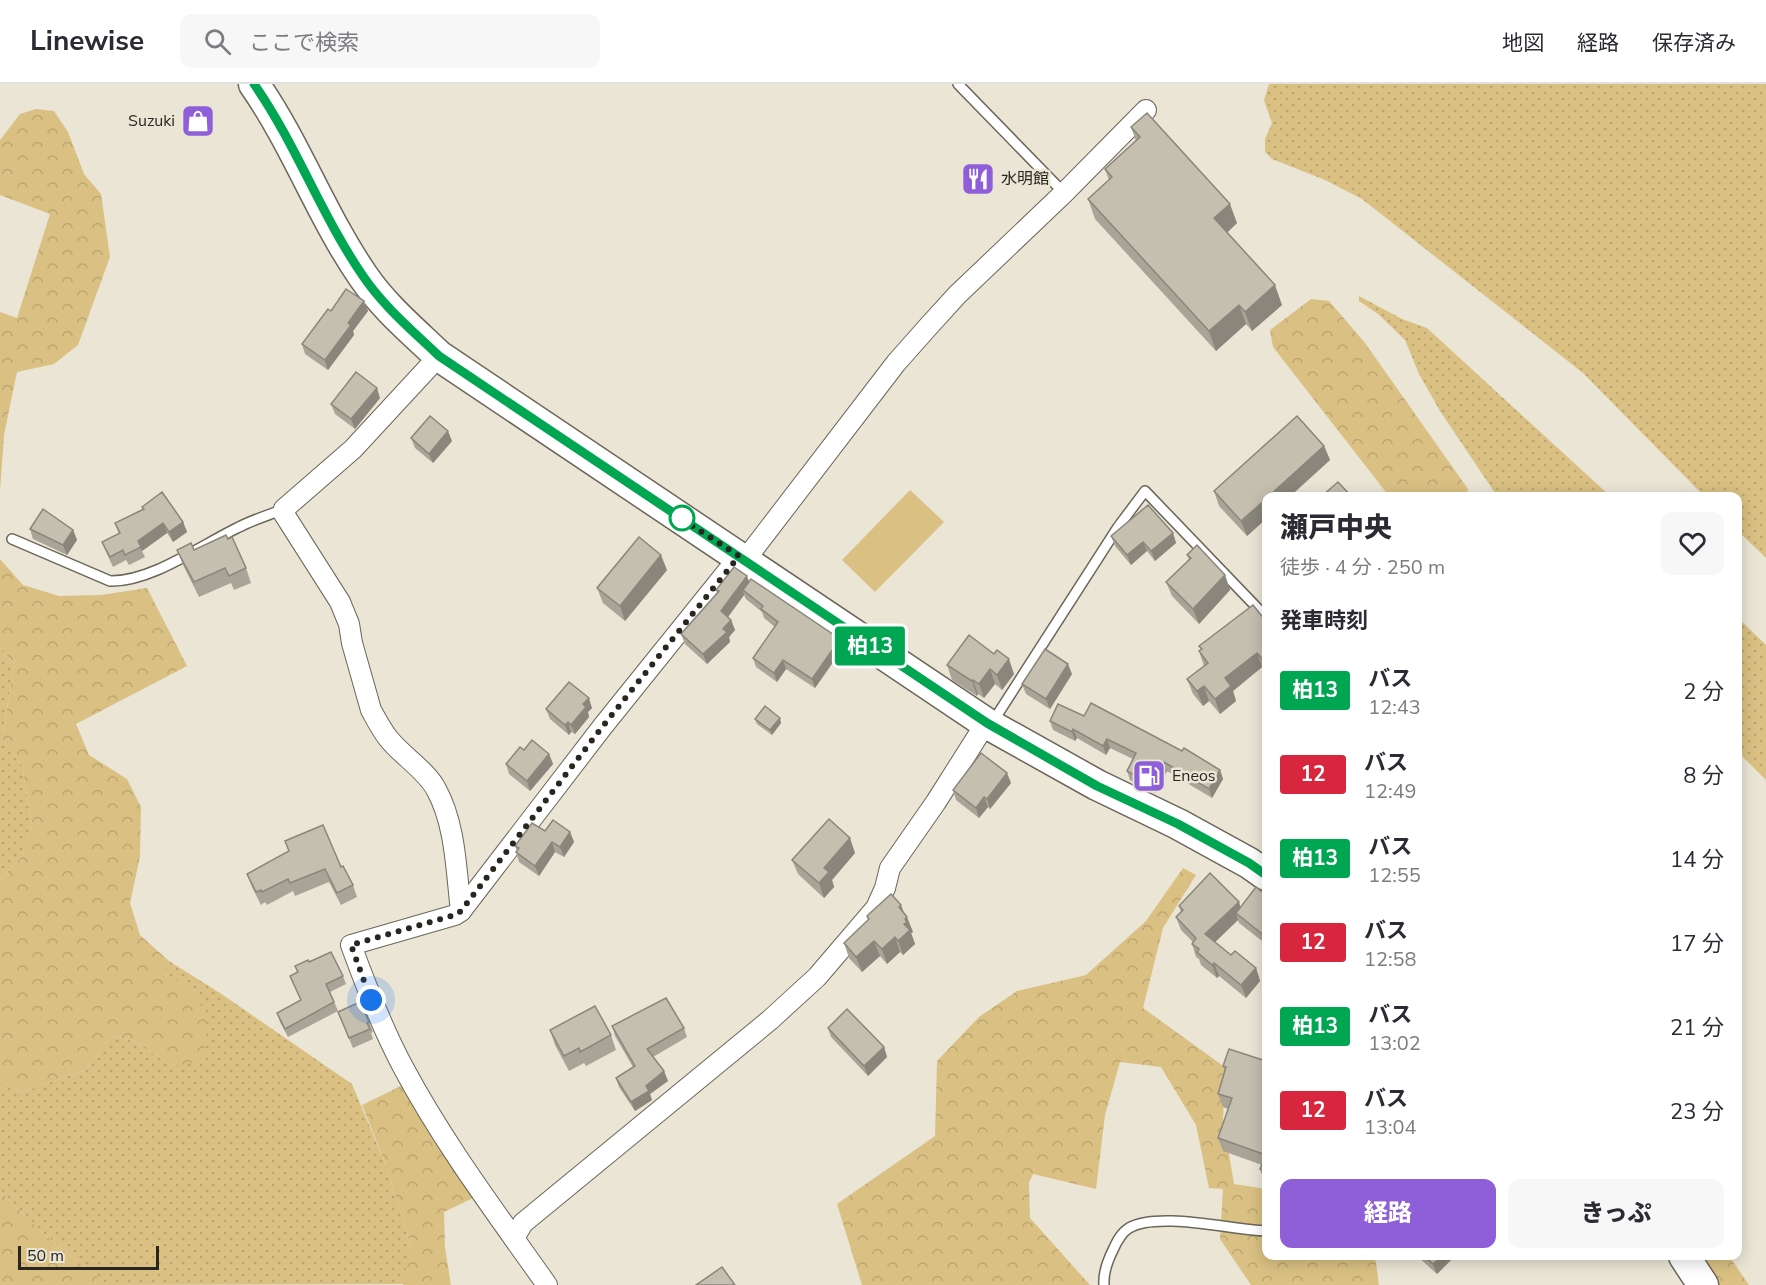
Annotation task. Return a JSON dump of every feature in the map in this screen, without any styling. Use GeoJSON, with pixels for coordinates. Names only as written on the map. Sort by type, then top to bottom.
{"type":"FeatureCollection","features":[{"type":"Feature","properties":{"kind":"main road"},"geometry":{"type":"LineString","coordinates":[[254,84],[267,103],[314,192],[363,277],[390,309],[439,356],[989,724],[1097,786],[1178,824],[1262,872]]}},
{"type":"Feature","properties":{"kind":"main road"},"geometry":{"type":"LineString","coordinates":[[1687,1260],[1703,1285]]}},
{"type":"Feature","properties":{"kind":"street"},"geometry":{"type":"LineString","coordinates":[[547,1285],[484,1199],[402,1066],[371,1000],[351,945],[455,915],[461,911],[603,726],[742,558],[896,363],[972,281],[1064,194],[1146,111]]}},
{"type":"Feature","properties":{"kind":"street"},"geometry":{"type":"LineString","coordinates":[[439,356],[353,449],[284,509],[284,514],[340,602],[349,624],[352,643],[371,710],[388,738],[435,787],[447,814],[461,911]]}},
{"type":"Feature","properties":{"kind":"street"},"geometry":{"type":"LineString","coordinates":[[514,1238],[523,1223],[770,1020],[817,976],[876,908],[885,888],[890,868],[989,724]]}},
{"type":"Feature","properties":{"kind":"lane"},"geometry":{"type":"LineString","coordinates":[[958,84],[1064,194]]}},
{"type":"Feature","properties":{"kind":"lane"},"geometry":{"type":"LineString","coordinates":[[989,724],[1118,527],[1145,491],[1262,613]]}},
{"type":"Feature","properties":{"kind":"lane"},"geometry":{"type":"LineString","coordinates":[[12,539],[110,581],[124,581],[137,578],[180,558],[239,526],[284,509]]}},
{"type":"Feature","properties":{"kind":"lane"},"geometry":{"type":"LineString","coordinates":[[1104,1285],[1108,1261],[1119,1238],[1129,1228],[1151,1221],[1221,1225],[1262,1230]]}},
{"type":"Feature","properties":{"kind":"green space"},"geometry":{"type":"Polygon","coordinates":[[[1269,84],[1766,84],[1766,558],[1742,535],[1742,492],[1700,492],[1583,373],[1362,199],[1325,180],[1272,159],[1265,152],[1265,139],[1272,123],[1264,100],[1269,84]]]}},
{"type":"Feature","properties":{"kind":"green space"},"geometry":{"type":"Polygon","coordinates":[[[36,109],[54,111],[68,132],[84,174],[101,194],[110,257],[78,345],[54,364],[17,372],[4,435],[0,492],[0,312],[17,318],[50,214],[0,195],[0,140],[20,114],[36,109]]]}},
{"type":"Feature","properties":{"kind":"green space"},"geometry":{"type":"Polygon","coordinates":[[[1359,296],[1402,319],[1427,328],[1606,492],[1494,492],[1440,411],[1419,374],[1405,340],[1378,314],[1359,301],[1359,296]]]}},
{"type":"Feature","properties":{"kind":"green space"},"geometry":{"type":"Polygon","coordinates":[[[1311,299],[1329,301],[1365,343],[1468,489],[1468,492],[1386,492],[1273,347],[1270,330],[1311,299]]]}},
{"type":"Feature","properties":{"kind":"green space"},"geometry":{"type":"Polygon","coordinates":[[[910,490],[944,522],[875,592],[842,560],[910,490]]]}},
{"type":"Feature","properties":{"kind":"green space"},"geometry":{"type":"Polygon","coordinates":[[[0,559],[23,585],[59,596],[101,595],[147,588],[187,666],[76,724],[89,755],[127,779],[141,807],[140,856],[130,903],[140,935],[169,961],[164,973],[196,992],[208,1025],[202,1061],[174,1066],[133,1041],[115,1036],[106,1042],[86,1070],[22,1092],[0,1082],[0,880],[23,855],[32,825],[22,766],[2,739],[14,664],[0,647],[0,559]]]}},
{"type":"Feature","properties":{"kind":"green space"},"geometry":{"type":"Polygon","coordinates":[[[1742,622],[1766,645],[1766,780],[1742,756],[1742,622]]]}},
{"type":"Feature","properties":{"kind":"green space"},"geometry":{"type":"Polygon","coordinates":[[[0,647],[14,664],[2,739],[22,766],[32,825],[23,855],[0,880],[0,647]]]}},
{"type":"Feature","properties":{"kind":"green space"},"geometry":{"type":"Polygon","coordinates":[[[1183,868],[1196,875],[1163,928],[1143,1008],[1226,1068],[1223,1118],[1234,1184],[1262,1188],[1262,1260],[1376,1260],[1379,1285],[1251,1285],[1220,1239],[1223,1189],[1209,1188],[1196,1125],[1161,1067],[1120,1062],[1105,1115],[1096,1189],[1033,1174],[1029,1183],[1030,1218],[1090,1285],[862,1285],[837,1204],[935,1136],[937,1061],[979,1017],[1017,991],[1086,975],[1146,921],[1183,868]]]}},
{"type":"Feature","properties":{"kind":"green space"},"geometry":{"type":"Polygon","coordinates":[[[169,961],[220,993],[352,1084],[387,1168],[410,1243],[405,1284],[108,1285],[45,1235],[0,1191],[0,1082],[22,1092],[86,1070],[106,1042],[115,1036],[133,1041],[174,1066],[196,992],[163,973],[169,961]]]}},
{"type":"Feature","properties":{"kind":"green space"},"geometry":{"type":"Polygon","coordinates":[[[407,1083],[475,1197],[444,1212],[445,1247],[451,1285],[403,1285],[410,1243],[387,1168],[362,1105],[407,1083]]]}},
{"type":"Feature","properties":{"kind":"green space"},"geometry":{"type":"Polygon","coordinates":[[[0,1191],[45,1235],[108,1285],[0,1285],[0,1191]]]}},
{"type":"Feature","properties":{"kind":"green space"},"geometry":{"type":"Polygon","coordinates":[[[1700,1260],[1732,1260],[1749,1285],[1717,1285],[1700,1260]]]}},
{"type":"Feature","properties":{"kind":"building"},"geometry":{"type":"Polygon","coordinates":[[[1147,113],[1230,204],[1214,218],[1275,285],[1245,312],[1239,305],[1209,331],[1088,199],[1112,177],[1105,169],[1140,137],[1131,127],[1147,113]]]}},
{"type":"Feature","properties":{"kind":"building"},"geometry":{"type":"Polygon","coordinates":[[[346,289],[364,301],[348,323],[351,325],[325,360],[302,344],[328,309],[331,311],[346,289]]]}},
{"type":"Feature","properties":{"kind":"building"},"geometry":{"type":"Polygon","coordinates":[[[356,372],[377,388],[351,419],[331,404],[356,372]]]}},
{"type":"Feature","properties":{"kind":"building"},"geometry":{"type":"Polygon","coordinates":[[[430,416],[448,431],[429,454],[411,438],[430,416]]]}},
{"type":"Feature","properties":{"kind":"building"},"geometry":{"type":"Polygon","coordinates":[[[1297,416],[1324,446],[1273,492],[1262,492],[1262,503],[1241,521],[1214,491],[1297,416]]]}},
{"type":"Feature","properties":{"kind":"building"},"geometry":{"type":"Polygon","coordinates":[[[1338,482],[1347,492],[1327,492],[1338,482]]]}},
{"type":"Feature","properties":{"kind":"building"},"geometry":{"type":"Polygon","coordinates":[[[162,492],[183,522],[169,532],[163,523],[138,541],[141,547],[125,555],[123,550],[110,557],[102,542],[120,533],[115,523],[144,509],[142,507],[162,492]]]}},
{"type":"Feature","properties":{"kind":"building"},"geometry":{"type":"Polygon","coordinates":[[[1148,505],[1173,533],[1151,551],[1143,542],[1127,555],[1111,536],[1148,505]]]}},
{"type":"Feature","properties":{"kind":"building"},"geometry":{"type":"Polygon","coordinates":[[[43,509],[73,530],[63,545],[30,529],[43,509]]]}},
{"type":"Feature","properties":{"kind":"building"},"geometry":{"type":"Polygon","coordinates":[[[226,535],[228,539],[232,537],[246,568],[229,576],[225,568],[194,582],[177,550],[191,543],[194,550],[226,535]]]}},
{"type":"Feature","properties":{"kind":"building"},"geometry":{"type":"Polygon","coordinates":[[[639,537],[661,555],[620,606],[597,588],[639,537]]]}},
{"type":"Feature","properties":{"kind":"building"},"geometry":{"type":"Polygon","coordinates":[[[1197,545],[1225,575],[1193,609],[1166,582],[1191,558],[1187,555],[1197,545]]]}},
{"type":"Feature","properties":{"kind":"building"},"geometry":{"type":"Polygon","coordinates":[[[734,567],[747,576],[721,611],[731,620],[723,629],[727,632],[703,654],[681,634],[719,591],[716,590],[734,567]]]}},
{"type":"Feature","properties":{"kind":"building"},"geometry":{"type":"Polygon","coordinates":[[[751,579],[840,639],[812,679],[783,660],[774,673],[753,658],[778,622],[761,609],[763,606],[743,590],[751,579]]]}},
{"type":"Feature","properties":{"kind":"building"},"geometry":{"type":"Polygon","coordinates":[[[1253,605],[1262,616],[1262,659],[1257,653],[1225,678],[1231,686],[1215,699],[1204,686],[1197,691],[1187,679],[1208,663],[1199,651],[1202,649],[1199,646],[1253,605]]]}},
{"type":"Feature","properties":{"kind":"building"},"geometry":{"type":"Polygon","coordinates":[[[969,635],[994,654],[997,650],[1009,659],[997,675],[990,669],[979,684],[947,665],[969,635]]]}},
{"type":"Feature","properties":{"kind":"building"},"geometry":{"type":"Polygon","coordinates":[[[1045,649],[1068,664],[1046,699],[1022,684],[1045,649]]]}},
{"type":"Feature","properties":{"kind":"building"},"geometry":{"type":"Polygon","coordinates":[[[569,682],[589,698],[583,704],[586,707],[571,725],[568,722],[565,725],[546,709],[569,682]]]}},
{"type":"Feature","properties":{"kind":"building"},"geometry":{"type":"Polygon","coordinates":[[[1091,703],[1182,751],[1184,748],[1220,770],[1209,789],[1164,762],[1152,784],[1127,771],[1136,753],[1107,739],[1103,746],[1073,729],[1072,732],[1050,721],[1058,704],[1084,716],[1091,703]]]}},
{"type":"Feature","properties":{"kind":"building"},"geometry":{"type":"Polygon","coordinates":[[[765,706],[780,718],[770,730],[755,719],[765,706]]]}},
{"type":"Feature","properties":{"kind":"building"},"geometry":{"type":"Polygon","coordinates":[[[532,740],[549,754],[527,781],[506,764],[520,747],[524,750],[532,740]]]}},
{"type":"Feature","properties":{"kind":"building"},"geometry":{"type":"Polygon","coordinates":[[[981,753],[1007,773],[987,799],[984,797],[976,808],[953,790],[981,753]]]}},
{"type":"Feature","properties":{"kind":"building"},"geometry":{"type":"Polygon","coordinates":[[[829,819],[850,838],[824,868],[829,872],[819,883],[792,860],[829,819]]]}},
{"type":"Feature","properties":{"kind":"building"},"geometry":{"type":"Polygon","coordinates":[[[553,820],[570,832],[560,847],[552,842],[535,866],[516,852],[519,848],[515,846],[532,823],[545,831],[553,820]]]}},
{"type":"Feature","properties":{"kind":"building"},"geometry":{"type":"Polygon","coordinates":[[[323,825],[341,867],[343,866],[353,885],[337,893],[325,869],[290,883],[288,879],[262,892],[261,890],[256,892],[247,874],[289,851],[285,841],[323,825]]]}},
{"type":"Feature","properties":{"kind":"building"},"geometry":{"type":"Polygon","coordinates":[[[1210,873],[1239,902],[1205,934],[1231,955],[1235,951],[1256,968],[1241,985],[1197,952],[1199,949],[1192,944],[1196,938],[1176,917],[1183,910],[1179,906],[1210,873]]]}},
{"type":"Feature","properties":{"kind":"building"},"geometry":{"type":"Polygon","coordinates":[[[1256,887],[1262,892],[1262,934],[1236,913],[1256,887]]]}},
{"type":"Feature","properties":{"kind":"building"},"geometry":{"type":"Polygon","coordinates":[[[891,894],[901,905],[899,907],[907,917],[905,919],[907,922],[904,924],[910,930],[898,941],[895,937],[882,949],[874,941],[856,957],[844,943],[869,919],[867,916],[891,894]]]}},
{"type":"Feature","properties":{"kind":"building"},"geometry":{"type":"Polygon","coordinates":[[[331,952],[343,976],[326,984],[334,1002],[285,1029],[277,1013],[301,1000],[290,976],[298,972],[295,966],[331,952]]]}},
{"type":"Feature","properties":{"kind":"building"},"geometry":{"type":"Polygon","coordinates":[[[666,998],[684,1028],[647,1049],[664,1071],[646,1086],[649,1091],[631,1102],[616,1078],[635,1066],[612,1026],[666,998]]]}},
{"type":"Feature","properties":{"kind":"building"},"geometry":{"type":"Polygon","coordinates":[[[360,1002],[370,1029],[349,1038],[338,1012],[360,1002]]]}},
{"type":"Feature","properties":{"kind":"building"},"geometry":{"type":"Polygon","coordinates":[[[595,1006],[611,1035],[580,1052],[579,1048],[564,1056],[550,1030],[595,1006]]]}},
{"type":"Feature","properties":{"kind":"building"},"geometry":{"type":"Polygon","coordinates":[[[847,1009],[884,1047],[864,1066],[828,1028],[847,1009]]]}},
{"type":"Feature","properties":{"kind":"building"},"geometry":{"type":"Polygon","coordinates":[[[1229,1049],[1262,1060],[1262,1154],[1218,1138],[1232,1098],[1218,1094],[1226,1067],[1223,1066],[1229,1049]]]}},
{"type":"Feature","properties":{"kind":"building"},"geometry":{"type":"Polygon","coordinates":[[[722,1267],[735,1285],[696,1285],[722,1267]]]}},
{"type":"Feature","properties":{"kind":"bus line","name":"柏13"},"geometry":{"type":"LineString","coordinates":[[254,84],[267,103],[314,192],[363,277],[390,309],[439,356],[987,723],[1097,786],[1178,824],[1262,872]]}},
{"type":"Feature","properties":{"kind":"place","name":"Suzuki"},"geometry":{"type":"Point","coordinates":[198,121]}},
{"type":"Feature","properties":{"kind":"place","name":"水明館"},"geometry":{"type":"Point","coordinates":[978,179]}},
{"type":"Feature","properties":{"kind":"place","name":"Eneos"},"geometry":{"type":"Point","coordinates":[1149,776]}},
{"type":"Feature","properties":{"kind":"route"},"geometry":{"type":"LineString","coordinates":[[371,1000],[351,945],[455,915],[461,911],[603,726],[739,556],[674,514],[682,518]]}}]}
